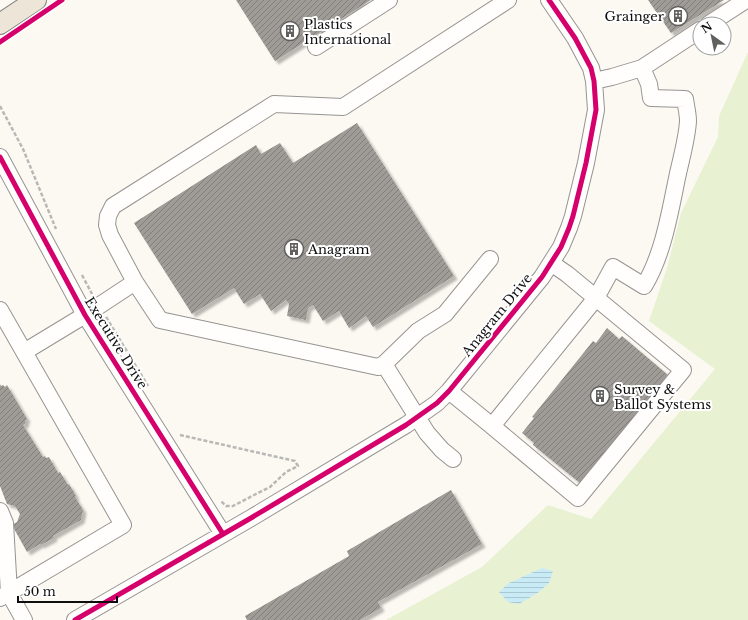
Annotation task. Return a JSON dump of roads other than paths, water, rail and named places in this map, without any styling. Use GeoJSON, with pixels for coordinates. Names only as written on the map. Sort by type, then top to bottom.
{"type":"FeatureCollection","features":[{"type":"Feature","properties":{"kind":"main road"},"geometry":{"type":"LineString","coordinates":[[0,24],[36,0]]}},
{"type":"Feature","properties":{"kind":"street"},"geometry":{"type":"LineString","coordinates":[[316,47],[389,0]]}},
{"type":"Feature","properties":{"kind":"street"},"geometry":{"type":"LineString","coordinates":[[490,259],[445,314],[418,331],[378,368],[160,320],[135,282],[110,235],[107,225],[108,216],[113,206],[274,104],[343,106],[508,0]]}},
{"type":"Feature","properties":{"kind":"street","name":"Anagram Drive"},"geometry":{"type":"LineString","coordinates":[[75,620],[400,429],[437,403],[450,391],[542,277],[561,247],[569,228],[586,162],[596,110],[596,96],[591,68],[575,38],[549,0]]}},
{"type":"Feature","properties":{"kind":"street"},"geometry":{"type":"LineString","coordinates":[[722,16],[746,0]]}},
{"type":"Feature","properties":{"kind":"street"},"geometry":{"type":"LineString","coordinates":[[594,81],[642,68],[692,35]]}},
{"type":"Feature","properties":{"kind":"street"},"geometry":{"type":"LineString","coordinates":[[492,426],[596,298],[613,267],[644,286],[650,276],[661,247],[670,212],[688,120],[685,99],[651,98],[649,84],[642,68]]}},
{"type":"Feature","properties":{"kind":"street","name":"Executive Drive"},"geometry":{"type":"LineString","coordinates":[[0,157],[85,315],[223,534]]}},
{"type":"Feature","properties":{"kind":"street"},"geometry":{"type":"LineString","coordinates":[[450,391],[578,498],[683,370],[567,274],[551,263]]}},
{"type":"Feature","properties":{"kind":"street"},"geometry":{"type":"LineString","coordinates":[[24,352],[85,315],[135,282]]}},
{"type":"Feature","properties":{"kind":"street"},"geometry":{"type":"LineString","coordinates":[[0,310],[123,525],[4,596]]}},
{"type":"Feature","properties":{"kind":"street"},"geometry":{"type":"LineString","coordinates":[[384,364],[427,433],[442,450],[453,459]]}},
{"type":"Feature","properties":{"kind":"street"},"geometry":{"type":"LineString","coordinates":[[0,511],[5,523],[3,552],[4,596],[24,620]]}},
{"type":"Feature","properties":{"kind":"water"},"geometry":{"type":"Polygon","coordinates":[[[542,568],[553,571],[549,583],[539,592],[519,604],[508,602],[499,592],[509,583],[542,568]]]}},
{"type":"Feature","properties":{"kind":"place","name":"Grainger"},"geometry":{"type":"Point","coordinates":[678,16]}},
{"type":"Feature","properties":{"kind":"place","name":"Plastics International"},"geometry":{"type":"Point","coordinates":[290,31]}},
{"type":"Feature","properties":{"kind":"place","name":"Anagram"},"geometry":{"type":"Point","coordinates":[294,249]}},
{"type":"Feature","properties":{"kind":"place","name":"Survey & Ballot Systems"},"geometry":{"type":"Point","coordinates":[600,396]}}]}
